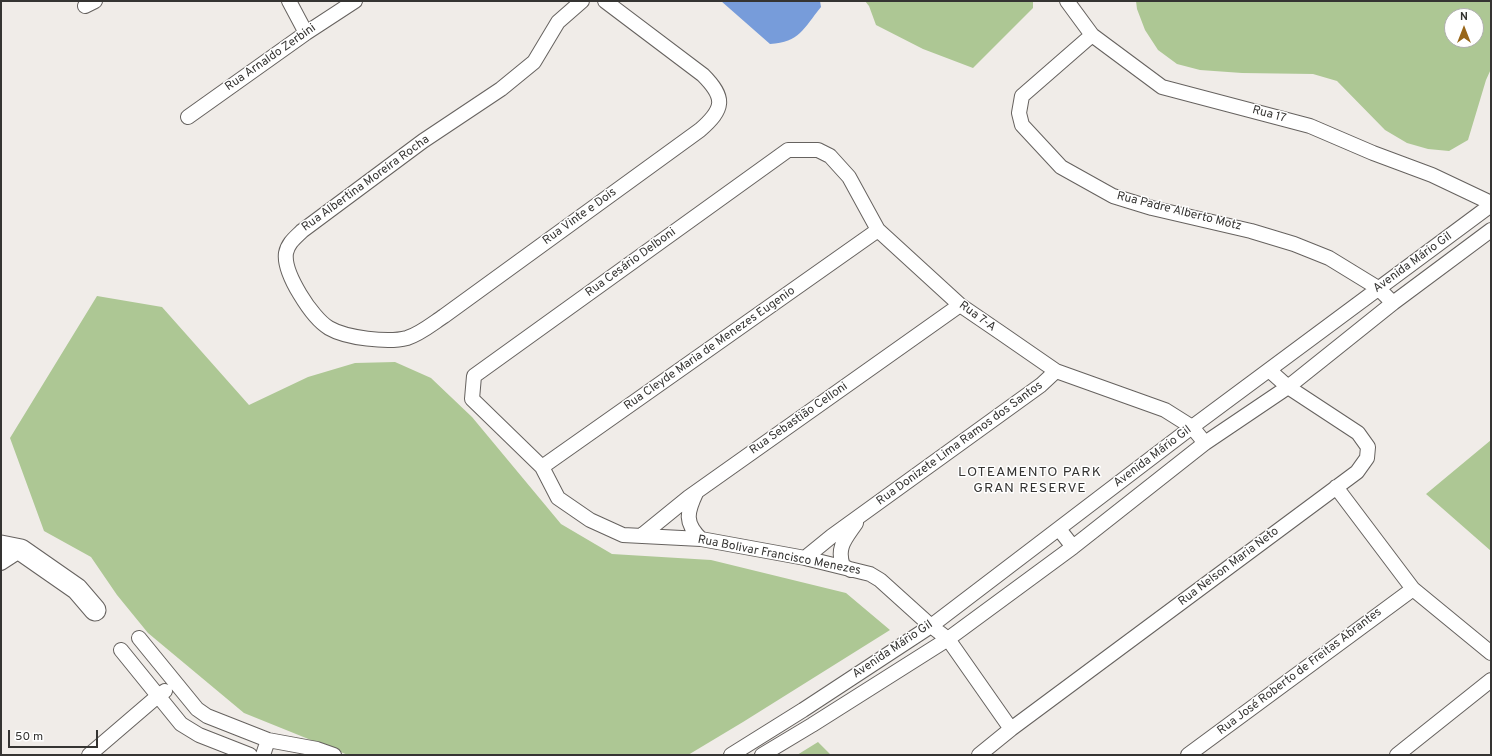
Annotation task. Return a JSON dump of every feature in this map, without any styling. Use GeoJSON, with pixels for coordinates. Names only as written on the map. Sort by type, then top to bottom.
{"type":"FeatureCollection","features":[{"type":"Feature","properties":{"kind":"street"},"geometry":{"type":"LineString","coordinates":[[289,1],[306,33]]}},
{"type":"Feature","properties":{"kind":"street","name":"Rua Arnaldo Zerbini"},"geometry":{"type":"LineString","coordinates":[[188,117],[306,33],[355,1]]}},
{"type":"Feature","properties":{"kind":"street","name":"Rua Albertina Moreira Rocha"},"geometry":{"type":"LineString","coordinates":[[416,334],[406,338],[395,339],[366,338],[343,334],[330,329],[321,323],[309,309],[289,271],[286,258],[288,248],[292,241],[302,231],[423,141],[501,89],[534,62],[558,22],[582,1]]}},
{"type":"Feature","properties":{"kind":"street","name":"Rua Vinte e Dois"},"geometry":{"type":"LineString","coordinates":[[416,334],[444,316],[700,130],[716,114],[718,108],[718,96],[713,86],[703,75],[605,1]]}},
{"type":"Feature","properties":{"kind":"street","name":"Rua 17"},"geometry":{"type":"LineString","coordinates":[[1067,1],[1092,34],[1162,87],[1310,126],[1373,153],[1432,175],[1491,204]]}},
{"type":"Feature","properties":{"kind":"street","name":"Rua Padre Alberto Motz"},"geometry":{"type":"LineString","coordinates":[[1092,34],[1022,96],[1020,102],[1019,114],[1022,125],[1061,167],[1113,196],[1152,208],[1251,231],[1294,244],[1329,258],[1378,288],[1393,303]]}},
{"type":"Feature","properties":{"kind":"street","name":"Rua 7-A"},"geometry":{"type":"LineString","coordinates":[[788,150],[818,150],[830,156],[849,177],[878,230],[960,305],[1056,371],[1165,410],[1192,427],[1205,443]]}},
{"type":"Feature","properties":{"kind":"street","name":"Rua Cesário Delboni"},"geometry":{"type":"LineString","coordinates":[[474,376],[788,150]]}},
{"type":"Feature","properties":{"kind":"street","name":"Avenida Mário Gil"},"geometry":{"type":"LineString","coordinates":[[731,755],[803,710],[931,626],[1192,427],[1491,204]]}},
{"type":"Feature","properties":{"kind":"street","name":"Rua Cleyde Maria de Menezes Eugenio"},"geometry":{"type":"LineString","coordinates":[[542,467],[878,230]]}},
{"type":"Feature","properties":{"kind":"street","name":"Avenida Mário Gil"},"geometry":{"type":"LineString","coordinates":[[762,755],[948,639],[1074,547],[1205,443],[1288,387],[1393,303],[1491,230]]}},
{"type":"Feature","properties":{"kind":"street","name":"Rua Sebastião Celloni"},"geometry":{"type":"LineString","coordinates":[[641,536],[696,492],[960,305]]}},
{"type":"Feature","properties":{"kind":"street","name":"Rua Nelson Maria Neto"},"geometry":{"type":"LineString","coordinates":[[979,755],[1011,729],[1357,472],[1367,458],[1368,447],[1358,433],[1288,387],[1269,370]]}},
{"type":"Feature","properties":{"kind":"street","name":"Rua Donizete Lima Ramos dos Santos"},"geometry":{"type":"LineString","coordinates":[[804,558],[1041,386],[1056,371]]}},
{"type":"Feature","properties":{"kind":"street","name":"Rua Bolivar Francisco Menezes"},"geometry":{"type":"LineString","coordinates":[[474,376],[472,399],[542,467],[558,498],[590,520],[623,535],[701,539],[804,558],[870,574],[880,580],[931,626],[948,639],[1011,729]]}},
{"type":"Feature","properties":{"kind":"street"},"geometry":{"type":"LineString","coordinates":[[1336,487],[1413,589],[1491,653]]}},
{"type":"Feature","properties":{"kind":"street"},"geometry":{"type":"LineString","coordinates":[[696,492],[689,506],[688,515],[692,528],[701,539]]}},
{"type":"Feature","properties":{"kind":"street"},"geometry":{"type":"LineString","coordinates":[[851,570],[843,566],[840,558],[840,548],[862,515]]}},
{"type":"Feature","properties":{"kind":"street"},"geometry":{"type":"LineString","coordinates":[[1059,528],[1074,547]]}},
{"type":"Feature","properties":{"kind":"street"},"geometry":{"type":"LineString","coordinates":[[1,563],[11,548],[77,589],[95,610]]}},
{"type":"Feature","properties":{"kind":"street","name":"Rua José Roberto de Freitas Abrantes"},"geometry":{"type":"LineString","coordinates":[[1188,755],[1413,589]]}},
{"type":"Feature","properties":{"kind":"street"},"geometry":{"type":"LineString","coordinates":[[139,638],[197,709],[207,716],[268,740],[317,749],[334,755]]}},
{"type":"Feature","properties":{"kind":"street"},"geometry":{"type":"LineString","coordinates":[[121,650],[181,724],[199,735],[250,755]]}},
{"type":"Feature","properties":{"kind":"street"},"geometry":{"type":"LineString","coordinates":[[1397,755],[1491,680]]}},
{"type":"Feature","properties":{"kind":"street"},"geometry":{"type":"LineString","coordinates":[[89,755],[159,695],[176,684]]}},
{"type":"Feature","properties":{"kind":"street"},"geometry":{"type":"LineString","coordinates":[[803,710],[812,725]]}},
{"type":"Feature","properties":{"kind":"street"},"geometry":{"type":"LineString","coordinates":[[263,755],[268,740]]}},
{"type":"Feature","properties":{"kind":"green space"},"geometry":{"type":"Polygon","coordinates":[[[865,1],[1033,1],[1033,8],[973,68],[923,49],[876,25],[869,6],[865,1]]]}},
{"type":"Feature","properties":{"kind":"green space"},"geometry":{"type":"Polygon","coordinates":[[[1136,1],[1491,1],[1491,69],[1486,80],[1468,140],[1449,151],[1428,149],[1407,143],[1385,130],[1337,81],[1313,74],[1242,73],[1200,70],[1177,64],[1158,50],[1145,30],[1137,9],[1136,1]]]}},
{"type":"Feature","properties":{"kind":"green space"},"geometry":{"type":"Polygon","coordinates":[[[97,296],[162,307],[249,405],[308,377],[355,363],[395,362],[431,378],[472,417],[561,524],[612,554],[711,560],[846,593],[890,630],[688,755],[348,755],[244,713],[148,633],[117,595],[91,557],[44,531],[10,438],[97,296]]]}},
{"type":"Feature","properties":{"kind":"green space"},"geometry":{"type":"Polygon","coordinates":[[[1491,440],[1491,551],[1426,494],[1491,440]]]}},
{"type":"Feature","properties":{"kind":"green space"},"geometry":{"type":"Polygon","coordinates":[[[818,742],[831,755],[797,755],[818,742]]]}},
{"type":"Feature","properties":{"kind":"water"},"geometry":{"type":"Polygon","coordinates":[[[721,1],[820,1],[821,7],[805,28],[795,37],[780,43],[770,44],[721,1]]]}},
{"type":"Feature","properties":{"kind":"district","name":"LOTEAMENTO PARK GRAN RESERVE"},"geometry":{"type":"Point","coordinates":[1030,482]}}]}
